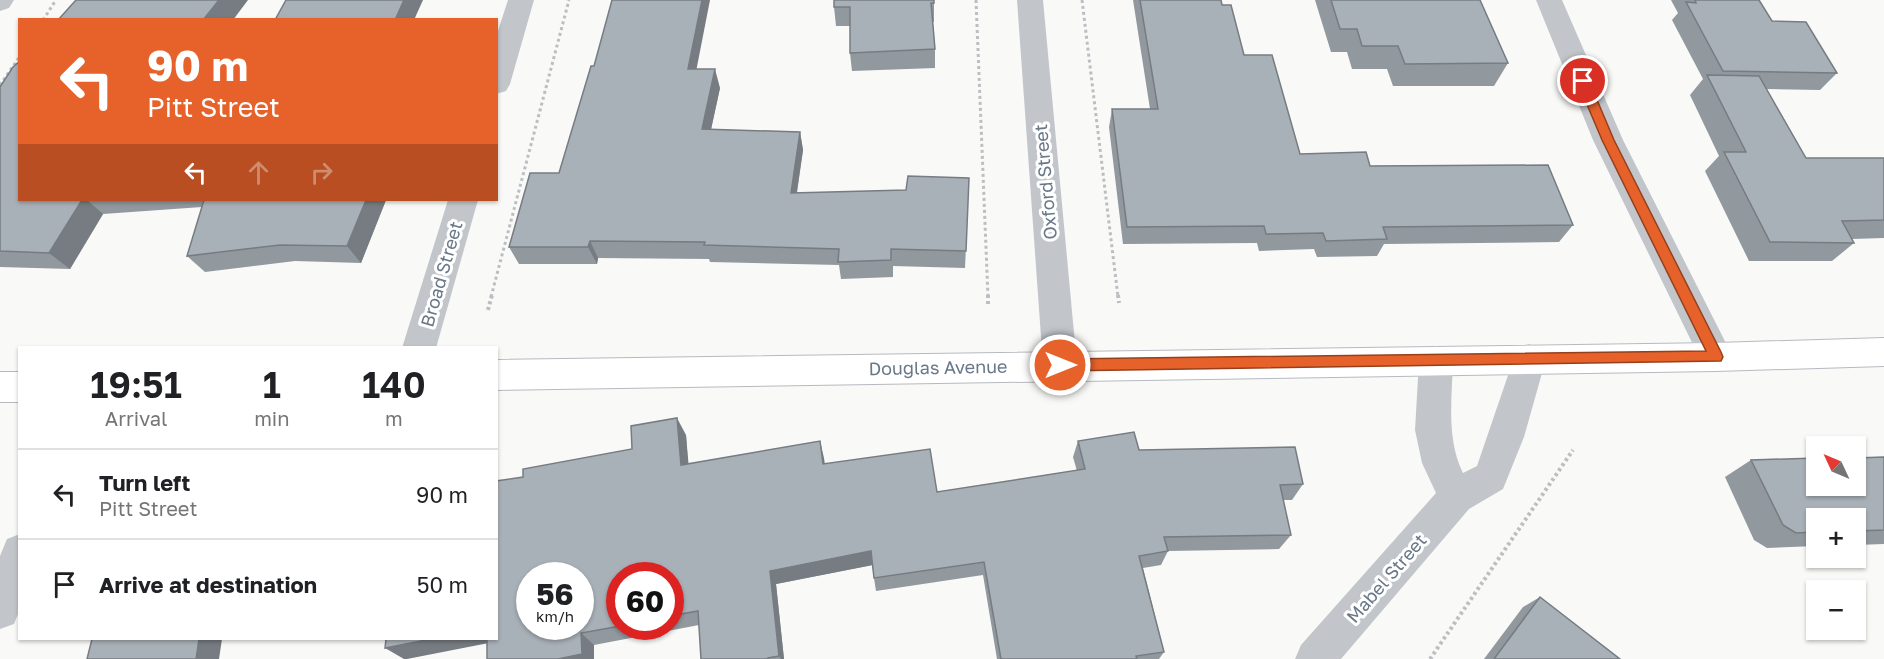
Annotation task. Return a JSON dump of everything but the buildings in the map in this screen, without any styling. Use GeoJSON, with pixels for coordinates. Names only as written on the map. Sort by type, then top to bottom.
{"type":"FeatureCollection","features":[{"type":"Feature","properties":{"kind":"main road","name":"Douglas Avenue"},"geometry":{"type":"LineString","coordinates":[[498,375],[1716,357],[1884,352]]}},
{"type":"Feature","properties":{"kind":"main road"},"geometry":{"type":"LineString","coordinates":[[0,387],[18,387]]}},
{"type":"Feature","properties":{"kind":"street"},"geometry":{"type":"LineString","coordinates":[[498,77],[521,0]]}},
{"type":"Feature","properties":{"kind":"street","name":"Oxford Street"},"geometry":{"type":"LineString","coordinates":[[1030,0],[1060,365]]}},
{"type":"Feature","properties":{"kind":"street"},"geometry":{"type":"LineString","coordinates":[[1549,0],[1608,140],[1716,357]]}},
{"type":"Feature","properties":{"kind":"street","name":"Broad Street"},"geometry":{"type":"LineString","coordinates":[[420,346],[463,201]]}},
{"type":"Feature","properties":{"kind":"street","name":"Mabel Street"},"geometry":{"type":"LineString","coordinates":[[1315,659],[1456,497],[1490,477],[1506,436],[1529,359]]}},
{"type":"Feature","properties":{"kind":"street"},"geometry":{"type":"LineString","coordinates":[[1436,361],[1433,430],[1440,463],[1456,497]]}},
{"type":"Feature","properties":{"kind":"street"},"geometry":{"type":"LineString","coordinates":[[0,610],[18,558]]}},
{"type":"Feature","properties":{"kind":"path"},"geometry":{"type":"LineString","coordinates":[[44,18],[56,0]]}},
{"type":"Feature","properties":{"kind":"path"},"geometry":{"type":"LineString","coordinates":[[488,310],[569,0]]}},
{"type":"Feature","properties":{"kind":"path"},"geometry":{"type":"LineString","coordinates":[[976,0],[988,305]]}},
{"type":"Feature","properties":{"kind":"path"},"geometry":{"type":"LineString","coordinates":[[1082,0],[1119,303]]}},
{"type":"Feature","properties":{"kind":"path"},"geometry":{"type":"LineString","coordinates":[[0,85],[18,59]]}},
{"type":"Feature","properties":{"kind":"path"},"geometry":{"type":"LineString","coordinates":[[1430,659],[1573,450]]}},
{"type":"Feature","properties":{"kind":"route"},"geometry":{"type":"LineString","coordinates":[[1060,365],[1716,357],[1608,140],[1583,81]]}}]}
